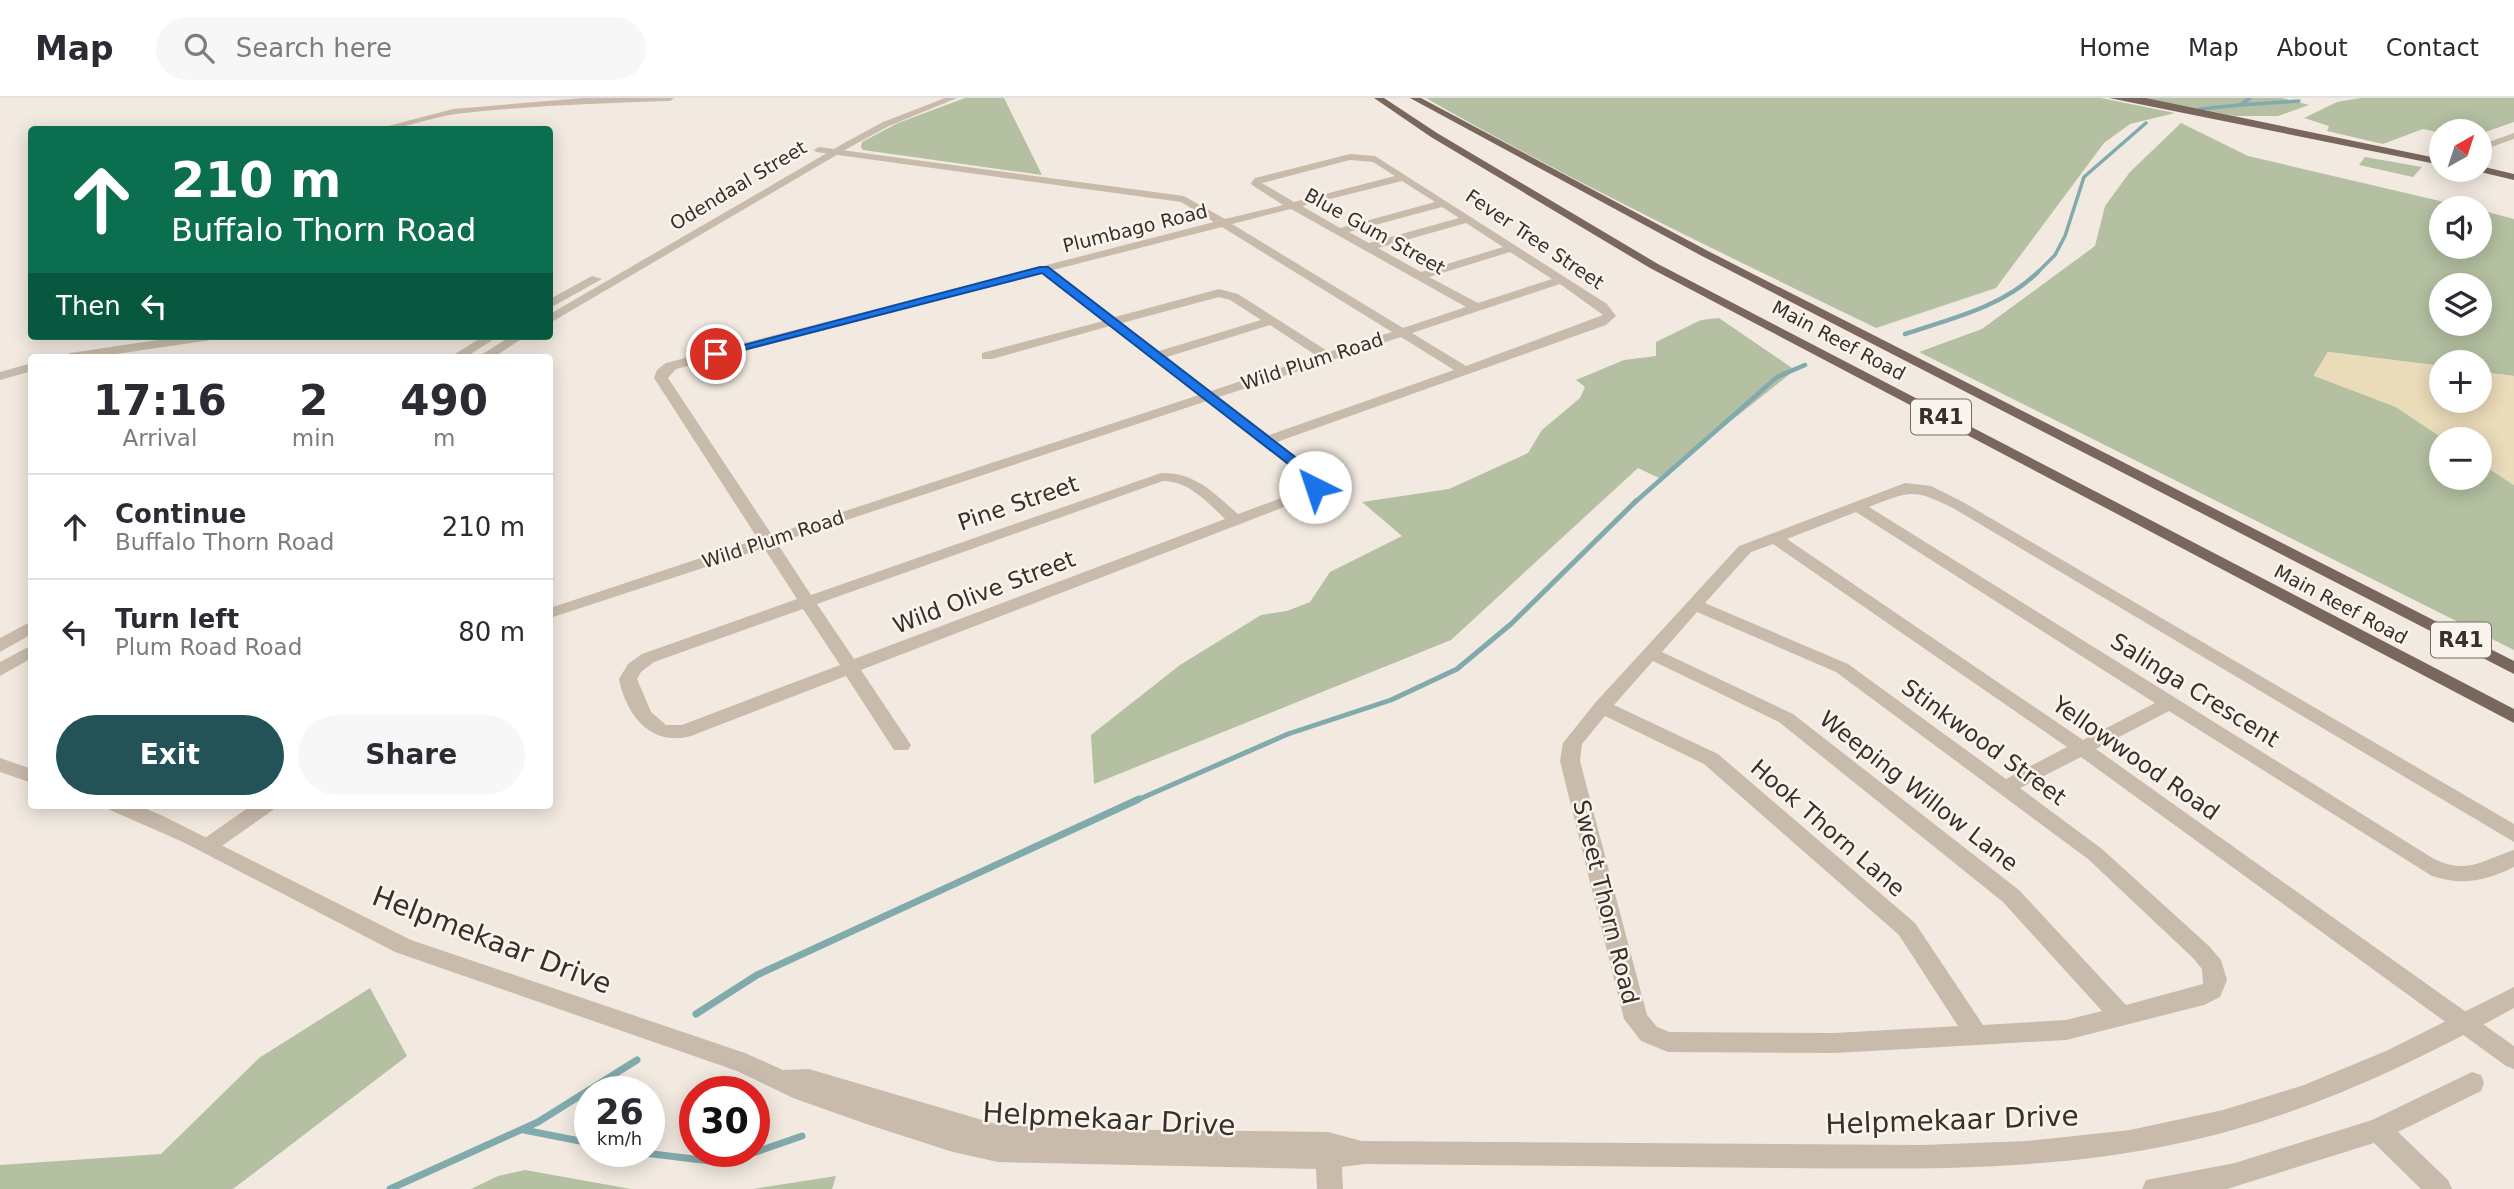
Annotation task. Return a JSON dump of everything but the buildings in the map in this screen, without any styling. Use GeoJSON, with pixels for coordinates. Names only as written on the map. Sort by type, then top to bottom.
{"type":"FeatureCollection","features":[{"type":"Feature","properties":{"kind":"main road","name":"Main Reef Road"},"geometry":{"type":"LineString","coordinates":[[1378,98],[1434,135],[1654,266],[2514,717]]}},
{"type":"Feature","properties":{"kind":"main road","name":"Main Reef Road"},"geometry":{"type":"LineString","coordinates":[[1414,98],[1704,253],[2514,668]]}},
{"type":"Feature","properties":{"kind":"main road"},"geometry":{"type":"LineString","coordinates":[[2113,98],[2334,140]]}},
{"type":"Feature","properties":{"kind":"main road"},"geometry":{"type":"LineString","coordinates":[[2133,98],[2429,160]]}},
{"type":"Feature","properties":{"kind":"main road"},"geometry":{"type":"LineString","coordinates":[[2492,172],[2514,177]]}},
{"type":"Feature","properties":{"kind":"street"},"geometry":{"type":"LineString","coordinates":[[393,126],[442,114],[577,101],[670,98]]}},
{"type":"Feature","properties":{"kind":"street","name":"Odendaal Street"},"geometry":{"type":"LineString","coordinates":[[553,302],[819,150],[872,122],[934,98]]}},
{"type":"Feature","properties":{"kind":"street","name":"Odendaal Street"},"geometry":{"type":"LineString","coordinates":[[553,317],[834,152],[886,124],[953,98]]}},
{"type":"Feature","properties":{"kind":"street"},"geometry":{"type":"LineString","coordinates":[[2492,144],[2514,136]]}},
{"type":"Feature","properties":{"kind":"street","name":"Wild Plum Road"},"geometry":{"type":"LineString","coordinates":[[819,150],[1174,196],[1187,200],[1402,331]]}},
{"type":"Feature","properties":{"kind":"street","name":"Fever Tree Street"},"geometry":{"type":"LineString","coordinates":[[1257,185],[1261,179],[1355,156],[1375,159],[1603,307],[1610,316],[1465,371],[1266,441]]}},
{"type":"Feature","properties":{"kind":"street","name":"Plumbago Road"},"geometry":{"type":"LineString","coordinates":[[765,542],[661,379],[662,373],[671,366],[1404,177]]}},
{"type":"Feature","properties":{"kind":"street","name":"Blue Gum Street"},"geometry":{"type":"LineString","coordinates":[[1257,185],[1477,308]]}},
{"type":"Feature","properties":{"kind":"street"},"geometry":{"type":"LineString","coordinates":[[1340,231],[1445,203]]}},
{"type":"Feature","properties":{"kind":"street"},"geometry":{"type":"LineString","coordinates":[[1369,247],[1467,219]]}},
{"type":"Feature","properties":{"kind":"street"},"geometry":{"type":"LineString","coordinates":[[1419,275],[1511,248]]}},
{"type":"Feature","properties":{"kind":"street","name":"Wild Olive Street"},"geometry":{"type":"LineString","coordinates":[[806,602],[642,661],[630,673],[628,684],[645,721],[651,728],[661,731],[684,731],[1305,494],[1315,487],[1311,475],[1044,269]]}},
{"type":"Feature","properties":{"kind":"street"},"geometry":{"type":"LineString","coordinates":[[1402,331],[1561,280]]}},
{"type":"Feature","properties":{"kind":"street"},"geometry":{"type":"LineString","coordinates":[[987,356],[1219,293],[1234,297],[1327,357]]}},
{"type":"Feature","properties":{"kind":"street"},"geometry":{"type":"LineString","coordinates":[[1157,356],[1271,321]]}},
{"type":"Feature","properties":{"kind":"street"},"geometry":{"type":"LineString","coordinates":[[1402,331],[1465,371]]}},
{"type":"Feature","properties":{"kind":"street","name":"Wild Plum Road"},"geometry":{"type":"LineString","coordinates":[[553,612],[1402,331]]}},
{"type":"Feature","properties":{"kind":"street"},"geometry":{"type":"LineString","coordinates":[[90,354],[184,340]]}},
{"type":"Feature","properties":{"kind":"street"},"geometry":{"type":"LineString","coordinates":[[462,354],[486,340]]}},
{"type":"Feature","properties":{"kind":"street"},"geometry":{"type":"LineString","coordinates":[[490,354],[513,340]]}},
{"type":"Feature","properties":{"kind":"street"},"geometry":{"type":"LineString","coordinates":[[0,376],[28,368]]}},
{"type":"Feature","properties":{"kind":"street","name":"Pine Street"},"geometry":{"type":"LineString","coordinates":[[806,602],[1161,477],[1180,477],[1191,482],[1236,520]]}},
{"type":"Feature","properties":{"kind":"street","name":"Sweet Thorn Road"},"geometry":{"type":"LineString","coordinates":[[1958,505],[1931,491],[1910,487],[1745,549],[1602,706],[1573,743],[1570,761],[1636,1019],[1649,1034],[1668,1042],[1835,1043],[2066,1030],[2204,995],[2212,990],[2216,980],[2213,966]]}},
{"type":"Feature","properties":{"kind":"street","name":"Salinga Crescent"},"geometry":{"type":"LineString","coordinates":[[1958,505],[2514,834]]}},
{"type":"Feature","properties":{"kind":"street","name":"Salinga Crescent"},"geometry":{"type":"LineString","coordinates":[[1858,506],[2434,869],[2461,876],[2479,875],[2514,858]]}},
{"type":"Feature","properties":{"kind":"street","name":"Yellowwood Road"},"geometry":{"type":"LineString","coordinates":[[1774,537],[2083,749],[2514,1059]]}},
{"type":"Feature","properties":{"kind":"street"},"geometry":{"type":"LineString","coordinates":[[765,542],[901,745]]}},
{"type":"Feature","properties":{"kind":"street","name":"Stinkwood Street"},"geometry":{"type":"LineString","coordinates":[[1694,605],[1842,668],[2101,860],[2213,966]]}},
{"type":"Feature","properties":{"kind":"street"},"geometry":{"type":"LineString","coordinates":[[0,646],[28,628]]}},
{"type":"Feature","properties":{"kind":"street"},"geometry":{"type":"LineString","coordinates":[[0,670],[28,652]]}},
{"type":"Feature","properties":{"kind":"street","name":"Weeping Willow Lane"},"geometry":{"type":"LineString","coordinates":[[1650,653],[1786,718],[2011,896],[2121,1016]]}},
{"type":"Feature","properties":{"kind":"street"},"geometry":{"type":"LineString","coordinates":[[2006,788],[2170,703]]}},
{"type":"Feature","properties":{"kind":"street","name":"Hook Thorn Lane"},"geometry":{"type":"LineString","coordinates":[[1602,706],[1711,759],[1907,929],[1977,1036]]}},
{"type":"Feature","properties":{"kind":"street"},"geometry":{"type":"LineString","coordinates":[[0,765],[28,775]]}},
{"type":"Feature","properties":{"kind":"street","name":"Helpmekaar Drive"},"geometry":{"type":"LineString","coordinates":[[126,809],[209,845],[376,934],[523,989],[746,1063],[778,1076],[802,1090],[869,1114],[953,1141],[998,1150],[1819,1157],[2087,1147],[2179,1133],[2234,1119],[2320,1089],[2466,1024],[2514,997]]}},
{"type":"Feature","properties":{"kind":"street"},"geometry":{"type":"LineString","coordinates":[[209,845],[260,809]]}},
{"type":"Feature","properties":{"kind":"street"},"geometry":{"type":"LineString","coordinates":[[2155,1189],[2235,1175],[2378,1130],[2472,1083]]}},
{"type":"Feature","properties":{"kind":"street"},"geometry":{"type":"LineString","coordinates":[[2378,1130],[2439,1189]]}},
{"type":"Feature","properties":{"kind":"street"},"geometry":{"type":"LineString","coordinates":[[1328,1151],[1330,1189]]}},
{"type":"Feature","properties":{"kind":"green space"},"geometry":{"type":"Polygon","coordinates":[[[965,98],[1004,98],[1042,175],[863,150],[861,147],[862,142],[898,123],[965,98]]]}},
{"type":"Feature","properties":{"kind":"green space"},"geometry":{"type":"Polygon","coordinates":[[[1426,98],[2101,98],[2175,113],[2130,124],[2104,143],[1996,288],[1876,328],[1592,188],[1426,98]]]}},
{"type":"Feature","properties":{"kind":"green space"},"geometry":{"type":"Polygon","coordinates":[[[2145,98],[2282,98],[2309,105],[2278,116],[2235,116],[2145,98]]]}},
{"type":"Feature","properties":{"kind":"green space"},"geometry":{"type":"Polygon","coordinates":[[[2361,98],[2514,98],[2514,122],[2492,130],[2492,119],[2429,119],[2429,130],[2423,129],[2383,144],[2327,131],[2329,126],[2304,118],[2337,102],[2361,98]]]}},
{"type":"Feature","properties":{"kind":"green space"},"geometry":{"type":"Polygon","coordinates":[[[2181,123],[2248,156],[2429,198],[2429,259],[2492,259],[2492,213],[2514,219],[2514,376],[2492,373],[2492,350],[2429,350],[2429,365],[2328,352],[2314,375],[2396,407],[2429,429],[2429,490],[2492,490],[2492,471],[2514,485],[2514,650],[1919,352],[1982,329],[2095,246],[2105,206],[2130,172],[2181,123]]]}},
{"type":"Feature","properties":{"kind":"green space"},"geometry":{"type":"Polygon","coordinates":[[[2365,157],[2422,167],[2413,177],[2359,165],[2365,157]]]}},
{"type":"Feature","properties":{"kind":"green space"},"geometry":{"type":"Polygon","coordinates":[[[1719,318],[1795,370],[1659,478],[1638,468],[1451,640],[1094,784],[1091,735],[1180,665],[1261,615],[1287,611],[1310,602],[1330,572],[1402,536],[1362,502],[1449,489],[1528,453],[1542,430],[1580,398],[1585,387],[1576,380],[1624,360],[1656,356],[1656,342],[1701,320],[1719,318]]]}},
{"type":"Feature","properties":{"kind":"green space"},"geometry":{"type":"Polygon","coordinates":[[[370,988],[407,1056],[233,1189],[0,1189],[0,1165],[161,1154],[259,1058],[370,988]]]}},
{"type":"Feature","properties":{"kind":"green space"},"geometry":{"type":"Polygon","coordinates":[[[525,1170],[631,1189],[471,1189],[498,1176],[525,1170]]]}},
{"type":"Feature","properties":{"kind":"green space"},"geometry":{"type":"Polygon","coordinates":[[[836,1176],[832,1189],[753,1189],[836,1176]]]}},
{"type":"Feature","properties":{"kind":"sand"},"geometry":{"type":"Polygon","coordinates":[[[2328,352],[2429,365],[2429,413],[2492,413],[2492,373],[2514,376],[2514,485],[2492,471],[2492,427],[2429,429],[2396,407],[2314,376],[2328,352]]]}},
{"type":"Feature","properties":{"kind":"waterway"},"geometry":{"type":"LineString","coordinates":[[2240,105],[2250,98]]}},
{"type":"Feature","properties":{"kind":"waterway"},"geometry":{"type":"LineString","coordinates":[[2240,105],[2299,101]]}},
{"type":"Feature","properties":{"kind":"waterway"},"geometry":{"type":"LineString","coordinates":[[2200,109],[2240,105]]}},
{"type":"Feature","properties":{"kind":"waterway"},"geometry":{"type":"LineString","coordinates":[[2038,272],[2055,255],[2065,236],[2084,177],[2146,123]]}},
{"type":"Feature","properties":{"kind":"waterway"},"geometry":{"type":"LineString","coordinates":[[1905,334],[1992,303],[2024,284],[2038,272]]}},
{"type":"Feature","properties":{"kind":"waterway"},"geometry":{"type":"LineString","coordinates":[[1634,503],[1777,377],[1805,365]]}},
{"type":"Feature","properties":{"kind":"waterway"},"geometry":{"type":"LineString","coordinates":[[1135,801],[1288,734],[1391,700],[1457,669],[1511,624],[1636,501]]}},
{"type":"Feature","properties":{"kind":"waterway"},"geometry":{"type":"LineString","coordinates":[[696,1014],[757,975],[1139,799]]}},
{"type":"Feature","properties":{"kind":"waterway"},"geometry":{"type":"LineString","coordinates":[[390,1189],[538,1122],[637,1060]]}},
{"type":"Feature","properties":{"kind":"waterway"},"geometry":{"type":"LineString","coordinates":[[524,1130],[574,1140]]}},
{"type":"Feature","properties":{"kind":"waterway"},"geometry":{"type":"LineString","coordinates":[[665,1156],[710,1161],[756,1152],[802,1136]]}},
{"type":"Feature","properties":{"kind":"route"},"geometry":{"type":"LineString","coordinates":[[716,354],[1044,269],[1311,475],[1315,480],[1315,487]]}}]}
